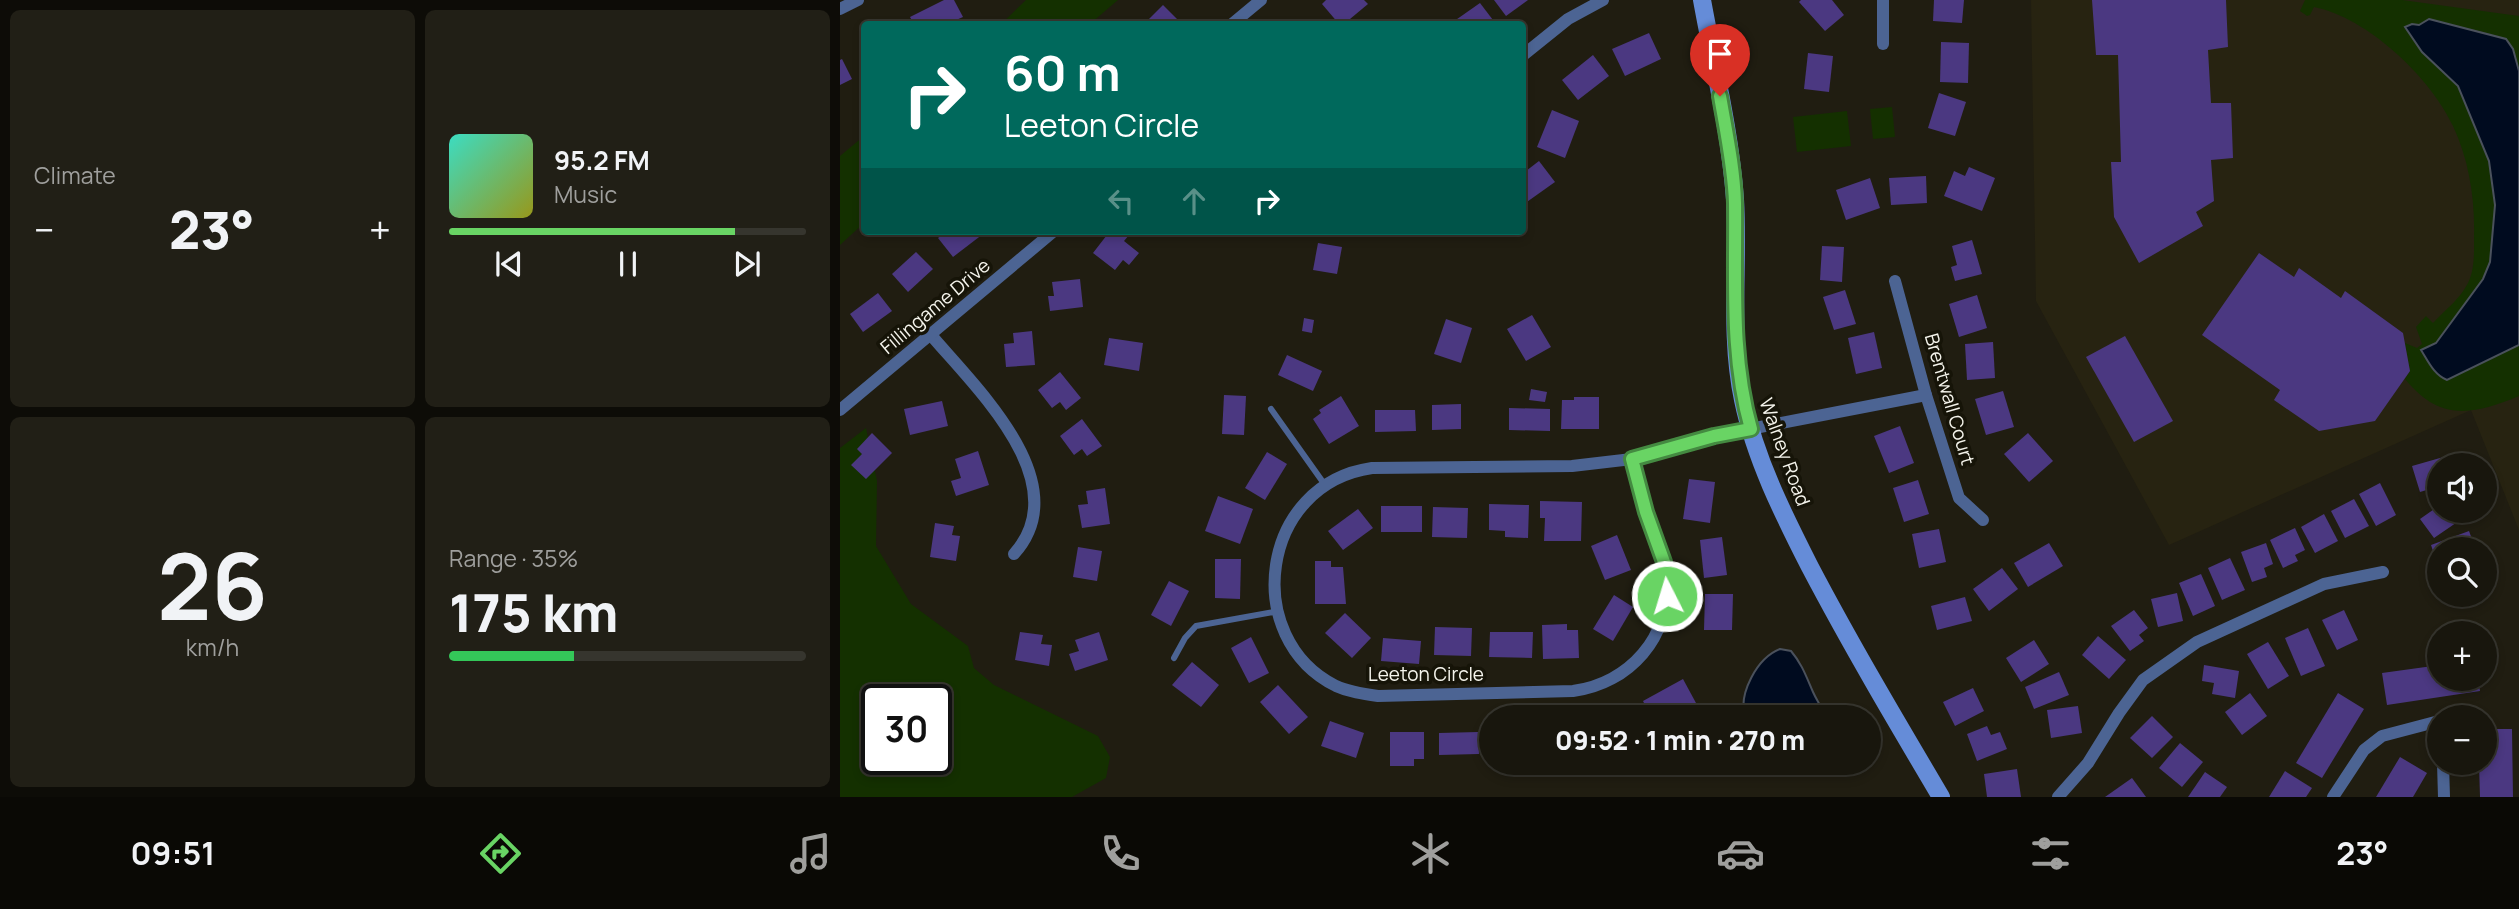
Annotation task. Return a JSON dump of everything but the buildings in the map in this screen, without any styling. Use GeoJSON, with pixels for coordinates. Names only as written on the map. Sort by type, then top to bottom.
{"type":"FeatureCollection","features":[{"type":"Feature","properties":{"kind":"main road","name":"Walney Road"},"geometry":{"type":"LineString","coordinates":[[1702,0],[1720,96],[1735,200],[1737,352],[1743,400],[1751,429],[1776,498],[1831,608],[1941,797]]}},
{"type":"Feature","properties":{"kind":"street"},"geometry":{"type":"LineString","coordinates":[[840,9],[858,0]]}},
{"type":"Feature","properties":{"kind":"street"},"geometry":{"type":"LineString","coordinates":[[1235,21],[1261,0]]}},
{"type":"Feature","properties":{"kind":"street"},"geometry":{"type":"LineString","coordinates":[[1526,53],[1568,19],[1604,0]]}},
{"type":"Feature","properties":{"kind":"street"},"geometry":{"type":"LineString","coordinates":[[1882,0],[1882,44]]}},
{"type":"Feature","properties":{"kind":"street","name":"Fillingame Drive"},"geometry":{"type":"LineString","coordinates":[[840,410],[1049,235]]}},
{"type":"Feature","properties":{"kind":"street","name":"Brentwall Court"},"geometry":{"type":"LineString","coordinates":[[1895,281],[1926,395],[1959,498],[1983,520]]}},
{"type":"Feature","properties":{"kind":"street"},"geometry":{"type":"LineString","coordinates":[[931,335],[1008,427],[1023,454],[1033,491],[1034,514],[1031,529],[1014,554]]}},
{"type":"Feature","properties":{"kind":"street","name":"Leeton Circle"},"geometry":{"type":"LineString","coordinates":[[1632,459],[1646,512],[1664,562],[1667,596],[1664,612],[1651,643],[1631,667],[1603,684],[1573,691],[1519,693],[1378,696],[1357,693],[1336,686],[1308,665],[1286,632],[1279,611],[1275,575],[1285,532],[1306,500],[1325,485],[1351,472],[1372,468],[1572,466],[1632,459],[1714,436],[1782,421],[1926,395]]}},
{"type":"Feature","properties":{"kind":"street"},"geometry":{"type":"LineString","coordinates":[[2058,797],[2088,763],[2119,713],[2143,681],[2197,642],[2324,584],[2384,572]]}},
{"type":"Feature","properties":{"kind":"street"},"geometry":{"type":"LineString","coordinates":[[2333,797],[2364,750],[2382,736],[2427,724]]}},
{"type":"Feature","properties":{"kind":"street"},"geometry":{"type":"LineString","coordinates":[[2443,775],[2444,797]]}},
{"type":"Feature","properties":{"kind":"lane"},"geometry":{"type":"LineString","coordinates":[[1271,409],[1325,485]]}},
{"type":"Feature","properties":{"kind":"lane"},"geometry":{"type":"LineString","coordinates":[[1174,659],[1185,638],[1196,626],[1279,611]]}},
{"type":"Feature","properties":{"kind":"shaded area"},"geometry":{"type":"Polygon","coordinates":[[[2031,0],[2519,0],[2519,530],[2497,475],[2497,453],[2488,453],[2471,410],[2169,545],[2036,301],[2031,0]]]}},
{"type":"Feature","properties":{"kind":"green space"},"geometry":{"type":"Polygon","coordinates":[[[1026,0],[1118,0],[1094,21],[1004,21],[1026,0]]]}},
{"type":"Feature","properties":{"kind":"green space"},"geometry":{"type":"Polygon","coordinates":[[[2305,0],[2402,0],[2519,16],[2519,71],[2513,49],[2499,37],[2436,20],[2419,25],[2410,35],[2422,52],[2458,86],[2489,161],[2495,205],[2490,262],[2483,279],[2436,343],[2421,350],[2435,371],[2447,380],[2519,345],[2519,396],[2487,407],[2458,411],[2431,402],[2405,379],[2410,371],[2405,343],[2417,348],[2422,344],[2416,327],[2426,316],[2433,323],[2461,294],[2472,272],[2474,222],[2467,166],[2459,139],[2443,107],[2413,70],[2395,52],[2355,23],[2314,7],[2307,16],[2300,11],[2305,0]]]}},
{"type":"Feature","properties":{"kind":"green space"},"geometry":{"type":"Polygon","coordinates":[[[1892,107],[1895,137],[1873,139],[1870,109],[1892,107]]]}},
{"type":"Feature","properties":{"kind":"green space"},"geometry":{"type":"Polygon","coordinates":[[[1847,111],[1851,146],[1797,152],[1793,117],[1847,111]]]}},
{"type":"Feature","properties":{"kind":"green space"},"geometry":{"type":"Polygon","coordinates":[[[861,138],[861,226],[840,245],[840,156],[861,138]]]}},
{"type":"Feature","properties":{"kind":"green space"},"geometry":{"type":"Polygon","coordinates":[[[866,428],[877,481],[876,546],[911,604],[968,646],[974,668],[994,685],[1098,736],[1110,757],[1106,778],[1072,797],[840,797],[840,448],[866,428]]]}},
{"type":"Feature","properties":{"kind":"water"},"geometry":{"type":"Polygon","coordinates":[[[2429,19],[2506,39],[2513,49],[2519,71],[2519,345],[2447,380],[2435,371],[2421,350],[2436,343],[2483,279],[2490,262],[2495,205],[2489,161],[2458,86],[2422,52],[2405,27],[2419,25],[2429,19]]]}},
{"type":"Feature","properties":{"kind":"water"},"geometry":{"type":"Polygon","coordinates":[[[1780,649],[1791,651],[1804,670],[1820,705],[1744,705],[1751,678],[1772,654],[1780,649]]]}},
{"type":"Feature","properties":{"kind":"route"},"geometry":{"type":"LineString","coordinates":[[1667,596],[1664,562],[1646,512],[1632,459],[1714,436],[1751,429],[1739,375],[1735,299],[1735,200],[1720,96]]}}]}
